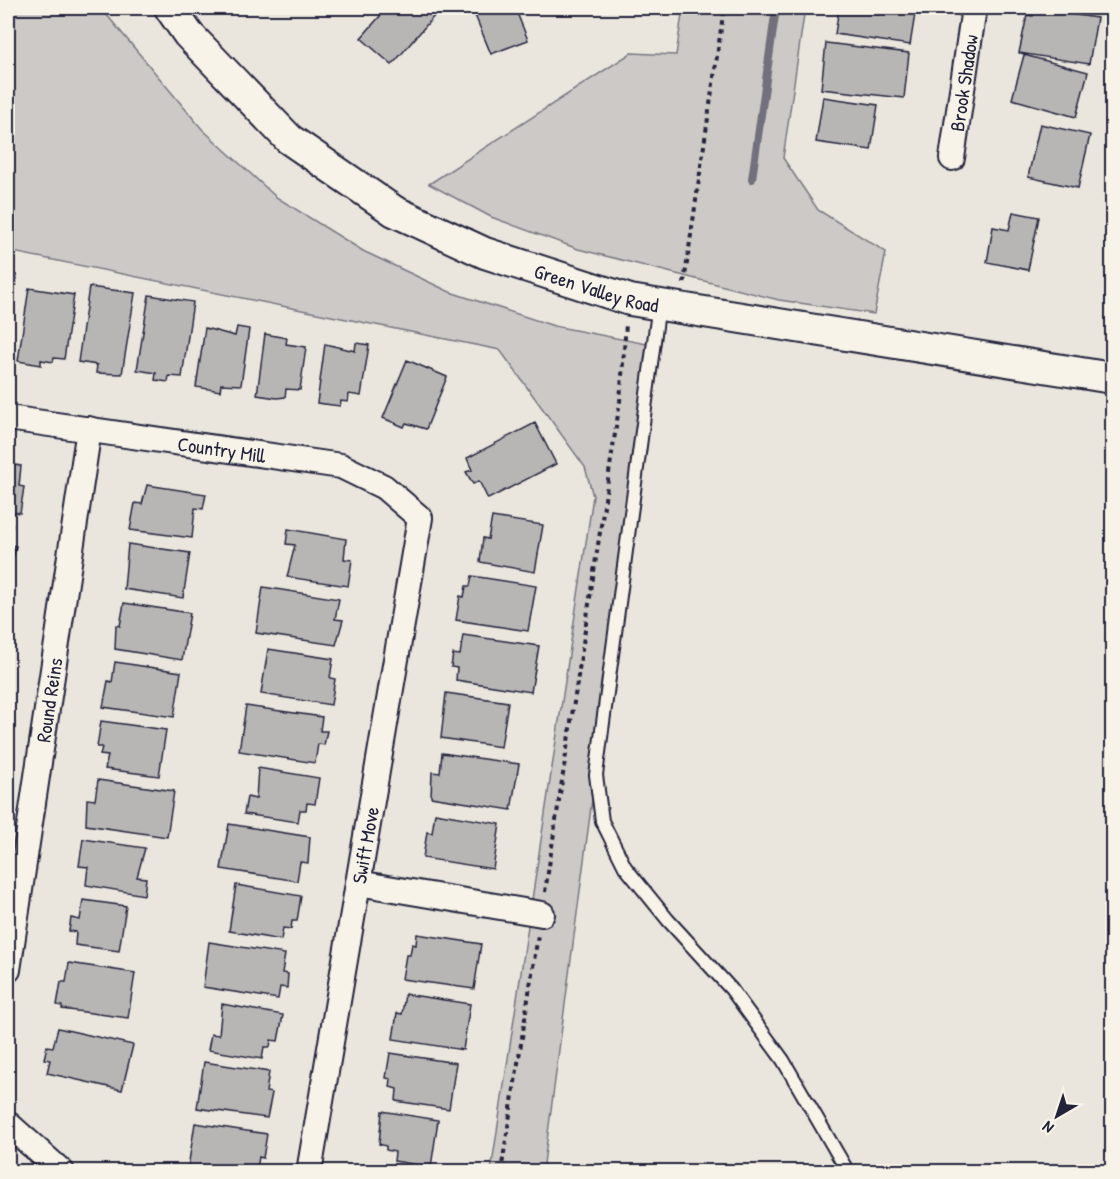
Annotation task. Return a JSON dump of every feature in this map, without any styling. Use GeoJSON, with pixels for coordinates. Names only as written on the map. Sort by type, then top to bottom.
{"type":"FeatureCollection","features":[{"type":"Feature","properties":{"kind":"street","name":"Green Valley Road"},"geometry":{"type":"LineString","coordinates":[[170,8],[188,34],[289,139],[394,211],[485,253],[656,304],[1113,378]]}},
{"type":"Feature","properties":{"kind":"street","name":"Brook Shadow"},"geometry":{"type":"LineString","coordinates":[[952,158],[974,8]]}},
{"type":"Feature","properties":{"kind":"street","name":"Country Mill"},"geometry":{"type":"LineString","coordinates":[[8,418],[341,466],[384,487],[420,518]]}},
{"type":"Feature","properties":{"kind":"street","name":"Round Reins"},"geometry":{"type":"LineString","coordinates":[[8,970],[89,429]]}},
{"type":"Feature","properties":{"kind":"street","name":"Swift Move"},"geometry":{"type":"LineString","coordinates":[[309,1172],[420,518]]}},
{"type":"Feature","properties":{"kind":"street"},"geometry":{"type":"LineString","coordinates":[[358,883],[542,914]]}},
{"type":"Feature","properties":{"kind":"street"},"geometry":{"type":"LineString","coordinates":[[8,1124],[62,1172]]}},
{"type":"Feature","properties":{"kind":"lane"},"geometry":{"type":"LineString","coordinates":[[656,304],[596,776],[602,821],[625,867],[668,920],[731,989],[783,1060],[848,1172]]}},
{"type":"Feature","properties":{"kind":"path"},"geometry":{"type":"LineString","coordinates":[[501,1172],[620,401],[623,343],[656,304],[724,8]]}},
{"type":"Feature","properties":{"kind":"shaded area"},"geometry":{"type":"Polygon","coordinates":[[[8,8],[101,8],[202,129],[276,197],[363,251],[450,292],[554,326],[652,345],[543,1171],[491,1171],[593,496],[585,467],[500,350],[8,251],[8,8]]]}},
{"type":"Feature","properties":{"kind":"shaded area"},"geometry":{"type":"Polygon","coordinates":[[[683,8],[805,8],[783,158],[818,210],[886,252],[874,314],[779,300],[578,249],[491,217],[429,184],[631,53],[676,55],[683,8]]]}},
{"type":"Feature","properties":{"kind":"building"},"geometry":{"type":"Polygon","coordinates":[[[387,8],[441,8],[392,65],[361,38],[387,8]]]}},
{"type":"Feature","properties":{"kind":"building"},"geometry":{"type":"Polygon","coordinates":[[[472,8],[515,8],[528,40],[491,54],[472,8]]]}},
{"type":"Feature","properties":{"kind":"building"},"geometry":{"type":"Polygon","coordinates":[[[839,8],[916,8],[910,45],[835,34],[839,8]]]}},
{"type":"Feature","properties":{"kind":"building"},"geometry":{"type":"Polygon","coordinates":[[[1035,9],[1097,18],[1089,64],[1019,53],[1027,15],[1033,16],[1035,9]]]}},
{"type":"Feature","properties":{"kind":"building"},"geometry":{"type":"Polygon","coordinates":[[[826,43],[909,53],[904,98],[821,89],[826,43]]]}},
{"type":"Feature","properties":{"kind":"building"},"geometry":{"type":"Polygon","coordinates":[[[1024,55],[1088,72],[1076,117],[1012,99],[1024,55]]]}},
{"type":"Feature","properties":{"kind":"building"},"geometry":{"type":"Polygon","coordinates":[[[823,97],[878,105],[871,150],[816,142],[823,97]]]}},
{"type":"Feature","properties":{"kind":"building"},"geometry":{"type":"Polygon","coordinates":[[[1040,124],[1090,135],[1078,188],[1028,177],[1040,124]]]}},
{"type":"Feature","properties":{"kind":"building"},"geometry":{"type":"Polygon","coordinates":[[[1013,212],[1039,217],[1028,270],[987,262],[993,227],[1009,230],[1013,212]]]}},
{"type":"Feature","properties":{"kind":"building"},"geometry":{"type":"Polygon","coordinates":[[[8,273],[17,275],[8,335],[8,273]]]}},
{"type":"Feature","properties":{"kind":"building"},"geometry":{"type":"Polygon","coordinates":[[[89,287],[135,293],[122,374],[96,373],[97,365],[78,362],[89,287]]]}},
{"type":"Feature","properties":{"kind":"building"},"geometry":{"type":"Polygon","coordinates":[[[29,288],[74,295],[64,359],[54,358],[53,362],[41,360],[41,365],[18,361],[29,288]]]}},
{"type":"Feature","properties":{"kind":"building"},"geometry":{"type":"Polygon","coordinates":[[[149,295],[193,302],[182,377],[169,376],[168,382],[155,380],[156,373],[137,370],[149,295]]]}},
{"type":"Feature","properties":{"kind":"building"},"geometry":{"type":"Polygon","coordinates":[[[237,327],[249,329],[241,385],[221,384],[220,391],[196,387],[205,328],[235,336],[237,327]]]}},
{"type":"Feature","properties":{"kind":"building"},"geometry":{"type":"Polygon","coordinates":[[[265,334],[287,338],[286,344],[306,347],[300,390],[286,389],[285,397],[257,395],[265,334]]]}},
{"type":"Feature","properties":{"kind":"building"},"geometry":{"type":"Polygon","coordinates":[[[356,343],[369,345],[361,396],[349,394],[348,402],[341,401],[340,406],[317,403],[325,344],[355,351],[356,343]]]}},
{"type":"Feature","properties":{"kind":"building"},"geometry":{"type":"Polygon","coordinates":[[[407,360],[447,377],[426,429],[406,423],[404,427],[383,418],[407,360]]]}},
{"type":"Feature","properties":{"kind":"building"},"geometry":{"type":"Polygon","coordinates":[[[535,423],[556,464],[488,499],[479,481],[473,484],[466,472],[472,470],[467,458],[535,423]]]}},
{"type":"Feature","properties":{"kind":"building"},"geometry":{"type":"Polygon","coordinates":[[[8,464],[21,466],[19,486],[24,487],[20,513],[8,511],[8,464]]]}},
{"type":"Feature","properties":{"kind":"building"},"geometry":{"type":"Polygon","coordinates":[[[147,485],[206,494],[203,509],[195,508],[192,538],[130,530],[135,503],[142,504],[147,485]]]}},
{"type":"Feature","properties":{"kind":"building"},"geometry":{"type":"Polygon","coordinates":[[[492,517],[543,525],[535,572],[480,562],[483,538],[488,539],[492,517]]]}},
{"type":"Feature","properties":{"kind":"building"},"geometry":{"type":"Polygon","coordinates":[[[8,524],[12,525],[9,545],[16,546],[10,571],[8,571],[8,524]]]}},
{"type":"Feature","properties":{"kind":"building"},"geometry":{"type":"Polygon","coordinates":[[[288,529],[346,539],[344,559],[352,560],[348,586],[287,577],[295,545],[286,544],[288,529]]]}},
{"type":"Feature","properties":{"kind":"building"},"geometry":{"type":"Polygon","coordinates":[[[128,544],[190,553],[183,598],[124,589],[128,544]]]}},
{"type":"Feature","properties":{"kind":"building"},"geometry":{"type":"Polygon","coordinates":[[[472,576],[536,586],[528,631],[456,620],[460,596],[464,597],[466,586],[470,586],[472,576]]]}},
{"type":"Feature","properties":{"kind":"building"},"geometry":{"type":"Polygon","coordinates":[[[263,587],[339,599],[335,619],[343,620],[336,645],[256,633],[263,587]]]}},
{"type":"Feature","properties":{"kind":"building"},"geometry":{"type":"Polygon","coordinates":[[[124,603],[190,613],[182,660],[115,649],[116,625],[120,626],[124,603]]]}},
{"type":"Feature","properties":{"kind":"building"},"geometry":{"type":"Polygon","coordinates":[[[463,635],[539,646],[531,692],[456,680],[457,668],[451,667],[453,654],[460,655],[463,635]]]}},
{"type":"Feature","properties":{"kind":"building"},"geometry":{"type":"Polygon","coordinates":[[[268,649],[333,659],[330,678],[335,679],[331,705],[261,694],[268,649]]]}},
{"type":"Feature","properties":{"kind":"building"},"geometry":{"type":"Polygon","coordinates":[[[115,662],[181,672],[174,717],[103,707],[108,681],[112,682],[115,662]]]}},
{"type":"Feature","properties":{"kind":"building"},"geometry":{"type":"Polygon","coordinates":[[[446,693],[508,702],[501,747],[441,738],[446,693]]]}},
{"type":"Feature","properties":{"kind":"building"},"geometry":{"type":"Polygon","coordinates":[[[246,706],[322,717],[320,731],[327,731],[324,745],[318,744],[315,763],[239,751],[246,706]]]}},
{"type":"Feature","properties":{"kind":"building"},"geometry":{"type":"Polygon","coordinates":[[[101,721],[166,730],[159,776],[105,769],[108,756],[100,755],[102,747],[97,747],[101,721]]]}},
{"type":"Feature","properties":{"kind":"building"},"geometry":{"type":"Polygon","coordinates":[[[442,753],[519,764],[511,810],[431,797],[432,772],[440,773],[442,753]]]}},
{"type":"Feature","properties":{"kind":"building"},"geometry":{"type":"Polygon","coordinates":[[[258,768],[319,778],[315,804],[307,803],[306,810],[300,810],[298,822],[244,814],[247,797],[256,799],[258,768]]]}},
{"type":"Feature","properties":{"kind":"building"},"geometry":{"type":"Polygon","coordinates":[[[98,780],[174,791],[167,837],[86,825],[87,799],[95,800],[98,780]]]}},
{"type":"Feature","properties":{"kind":"building"},"geometry":{"type":"Polygon","coordinates":[[[435,813],[500,824],[493,869],[423,858],[427,832],[432,833],[435,813]]]}},
{"type":"Feature","properties":{"kind":"building"},"geometry":{"type":"Polygon","coordinates":[[[229,824],[310,837],[308,863],[300,862],[297,881],[221,869],[229,824]]]}},
{"type":"Feature","properties":{"kind":"building"},"geometry":{"type":"Polygon","coordinates":[[[83,839],[145,848],[137,877],[146,878],[144,895],[86,885],[88,867],[79,866],[83,839]]]}},
{"type":"Feature","properties":{"kind":"building"},"geometry":{"type":"Polygon","coordinates":[[[236,885],[301,896],[297,921],[292,921],[291,929],[283,928],[281,940],[229,931],[236,885]]]}},
{"type":"Feature","properties":{"kind":"building"},"geometry":{"type":"Polygon","coordinates":[[[83,900],[126,906],[119,951],[75,945],[76,932],[69,931],[71,918],[80,920],[83,900]]]}},
{"type":"Feature","properties":{"kind":"building"},"geometry":{"type":"Polygon","coordinates":[[[417,934],[481,944],[474,989],[402,979],[406,955],[410,955],[412,944],[416,945],[417,934]]]}},
{"type":"Feature","properties":{"kind":"building"},"geometry":{"type":"Polygon","coordinates":[[[209,942],[285,954],[282,973],[288,974],[287,988],[280,987],[278,999],[203,987],[209,942]]]}},
{"type":"Feature","properties":{"kind":"building"},"geometry":{"type":"Polygon","coordinates":[[[69,963],[135,973],[128,1018],[62,1009],[62,1006],[57,1005],[61,982],[66,982],[69,963]]]}},
{"type":"Feature","properties":{"kind":"building"},"geometry":{"type":"Polygon","coordinates":[[[405,994],[470,1004],[463,1050],[393,1039],[397,1013],[402,1014],[405,994]]]}},
{"type":"Feature","properties":{"kind":"building"},"geometry":{"type":"Polygon","coordinates":[[[222,1004],[283,1015],[278,1041],[271,1040],[270,1047],[264,1047],[262,1059],[208,1050],[211,1034],[219,1035],[222,1004]]]}},
{"type":"Feature","properties":{"kind":"building"},"geometry":{"type":"Polygon","coordinates":[[[58,1028],[133,1045],[122,1090],[47,1073],[50,1060],[44,1059],[47,1046],[53,1047],[58,1028]]]}},
{"type":"Feature","properties":{"kind":"building"},"geometry":{"type":"Polygon","coordinates":[[[390,1053],[456,1063],[449,1109],[396,1101],[397,1089],[390,1087],[391,1079],[386,1078],[390,1053]]]}},
{"type":"Feature","properties":{"kind":"building"},"geometry":{"type":"Polygon","coordinates":[[[204,1062],[269,1072],[266,1092],[272,1093],[267,1118],[197,1108],[204,1062]]]}},
{"type":"Feature","properties":{"kind":"building"},"geometry":{"type":"Polygon","coordinates":[[[382,1111],[438,1120],[431,1167],[394,1161],[395,1152],[386,1150],[386,1146],[379,1144],[382,1111]]]}},
{"type":"Feature","properties":{"kind":"building"},"geometry":{"type":"Polygon","coordinates":[[[195,1123],[267,1134],[263,1158],[259,1157],[257,1169],[253,1168],[253,1172],[208,1172],[188,1168],[195,1123]]]}},
{"type":"Feature","properties":{"kind":"waterway"},"geometry":{"type":"LineString","coordinates":[[752,179],[776,8]]}}]}
